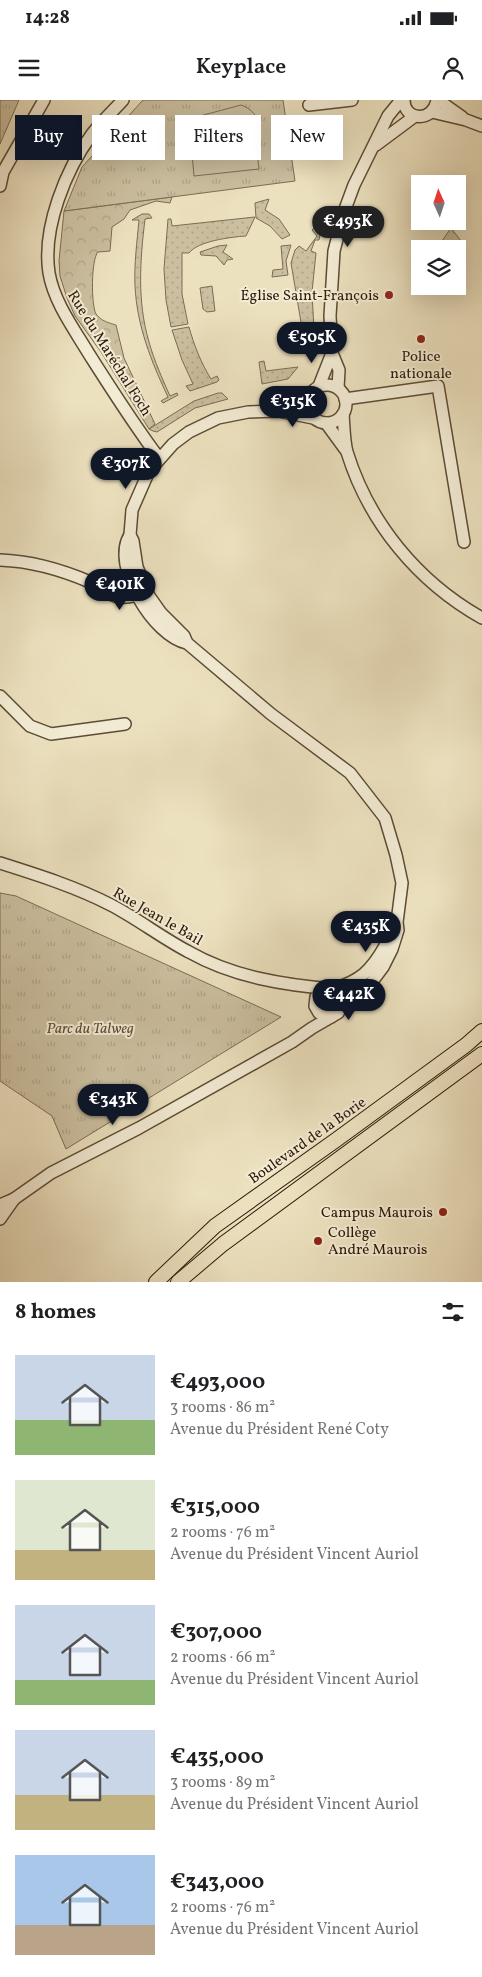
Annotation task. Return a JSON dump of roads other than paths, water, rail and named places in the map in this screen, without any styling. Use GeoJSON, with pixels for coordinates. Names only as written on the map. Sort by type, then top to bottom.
{"type":"FeatureCollection","features":[{"type":"Feature","properties":{"kind":"main road","name":"Boulevard de la Borie"},"geometry":{"type":"LineString","coordinates":[[156,1282],[215,1226],[336,1140],[466,1045],[482,1031]]}},
{"type":"Feature","properties":{"kind":"main road"},"geometry":{"type":"LineString","coordinates":[[178,1282],[223,1244],[482,1054]]}},
{"type":"Feature","properties":{"kind":"street"},"geometry":{"type":"LineString","coordinates":[[0,186],[3,172],[44,100]]}},
{"type":"Feature","properties":{"kind":"street","name":"Rue du Maréchal Foch"},"geometry":{"type":"LineString","coordinates":[[123,100],[89,138],[74,162],[64,185],[53,220],[48,252],[49,273],[54,292],[75,330],[125,412],[159,458]]}},
{"type":"Feature","properties":{"kind":"street"},"geometry":{"type":"LineString","coordinates":[[308,105],[352,100]]}},
{"type":"Feature","properties":{"kind":"street"},"geometry":{"type":"LineString","coordinates":[[346,451],[343,414],[346,404],[338,388],[339,370],[332,353],[330,316],[334,251],[344,212],[354,185],[388,116],[403,100],[408,111],[415,116],[423,117],[432,112],[438,100],[466,120]]}},
{"type":"Feature","properties":{"kind":"street"},"geometry":{"type":"LineString","coordinates":[[432,112],[482,126]]}},
{"type":"Feature","properties":{"kind":"street"},"geometry":{"type":"LineString","coordinates":[[374,146],[415,116]]}},
{"type":"Feature","properties":{"kind":"street"},"geometry":{"type":"LineString","coordinates":[[278,411],[309,396],[318,386],[332,353]]}},
{"type":"Feature","properties":{"kind":"street"},"geometry":{"type":"LineString","coordinates":[[318,386],[328,385],[338,388]]}},
{"type":"Feature","properties":{"kind":"street"},"geometry":{"type":"LineString","coordinates":[[345,399],[438,386],[464,542]]}},
{"type":"Feature","properties":{"kind":"street"},"geometry":{"type":"LineString","coordinates":[[309,396],[308,407],[313,418]]}},
{"type":"Feature","properties":{"kind":"street"},"geometry":{"type":"LineString","coordinates":[[0,1205],[14,1199],[52,1173],[139,1128],[280,1049],[338,1013],[343,1004],[363,991],[371,983],[382,967],[398,930],[397,922],[402,883],[385,818],[374,803],[350,774],[272,714],[187,643],[178,642],[154,622],[140,590],[128,573],[126,541],[130,535],[132,510],[149,471],[159,458],[189,432],[218,418],[248,412],[278,411],[313,418],[326,423],[346,451],[364,494],[382,525],[405,557],[433,586],[482,618]]}},
{"type":"Feature","properties":{"kind":"street"},"geometry":{"type":"LineString","coordinates":[[326,423],[335,421],[343,414]]}},
{"type":"Feature","properties":{"kind":"street"},"geometry":{"type":"LineString","coordinates":[[130,535],[133,541],[140,590]]}},
{"type":"Feature","properties":{"kind":"street"},"geometry":{"type":"LineString","coordinates":[[0,560],[34,565],[62,572],[98,586],[140,590]]}},
{"type":"Feature","properties":{"kind":"street"},"geometry":{"type":"LineString","coordinates":[[111,588],[128,573]]}},
{"type":"Feature","properties":{"kind":"street"},"geometry":{"type":"LineString","coordinates":[[98,586],[110,595],[122,598],[140,590]]}},
{"type":"Feature","properties":{"kind":"street"},"geometry":{"type":"LineString","coordinates":[[0,696],[30,726],[52,734],[125,724]]}},
{"type":"Feature","properties":{"kind":"street","name":"Rue Jean le Bail"},"geometry":{"type":"LineString","coordinates":[[0,863],[62,884],[110,904],[190,953],[224,968],[277,983],[329,989]]}},
{"type":"Feature","properties":{"kind":"street"},"geometry":{"type":"LineString","coordinates":[[312,1028],[319,993],[356,981],[365,974],[380,955],[392,928],[397,922]]}},
{"type":"Feature","properties":{"kind":"street"},"geometry":{"type":"LineString","coordinates":[[302,987],[323,1016],[331,1017]]}},
{"type":"Feature","properties":{"kind":"street"},"geometry":{"type":"LineString","coordinates":[[329,989],[340,995],[343,1004]]}},
{"type":"Feature","properties":{"kind":"street"},"geometry":{"type":"LineString","coordinates":[[0,1219],[14,1199]]}},
{"type":"Feature","properties":{"kind":"place","name":"Église Saint-François"},"geometry":{"type":"Point","coordinates":[389,295]}},
{"type":"Feature","properties":{"kind":"place","name":"Police nationale"},"geometry":{"type":"Point","coordinates":[421,339]}},
{"type":"Feature","properties":{"kind":"place","name":"Campus Maurois"},"geometry":{"type":"Point","coordinates":[443,1212]}},
{"type":"Feature","properties":{"kind":"place","name":"Collège André Maurois"},"geometry":{"type":"Point","coordinates":[318,1241]}},
{"type":"Feature","properties":{"kind":"park label","name":"Parc du Talweg"},"geometry":{"type":"Point","coordinates":[90,1028]}}]}
